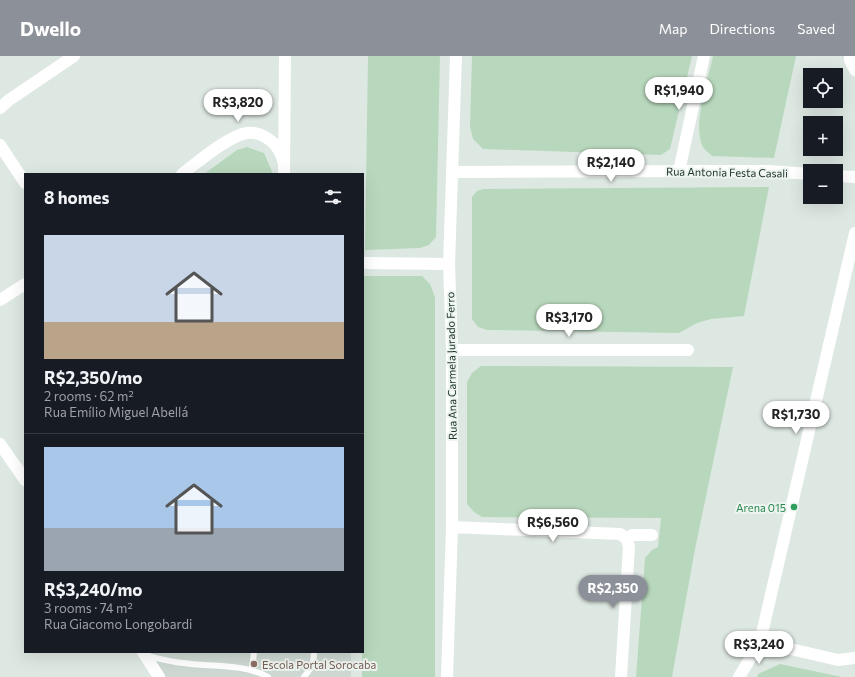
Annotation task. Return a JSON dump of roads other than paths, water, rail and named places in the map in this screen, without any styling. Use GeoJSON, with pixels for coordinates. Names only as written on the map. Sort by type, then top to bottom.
{"type":"FeatureCollection","features":[{"type":"Feature","properties":{"kind":"street"},"geometry":{"type":"LineString","coordinates":[[0,108],[9,100],[74,56]]}},
{"type":"Feature","properties":{"kind":"street"},"geometry":{"type":"LineString","coordinates":[[284,168],[285,56]]}},
{"type":"Feature","properties":{"kind":"street","name":"Rua Ana Carmela Jurado Ferro"},"geometry":{"type":"LineString","coordinates":[[447,677],[452,527],[452,350],[449,264],[456,56]]}},
{"type":"Feature","properties":{"kind":"street"},"geometry":{"type":"LineString","coordinates":[[679,171],[704,56]]}},
{"type":"Feature","properties":{"kind":"street"},"geometry":{"type":"LineString","coordinates":[[850,56],[850,60],[855,70]]}},
{"type":"Feature","properties":{"kind":"street"},"geometry":{"type":"LineString","coordinates":[[183,173],[225,143],[247,133],[257,134],[271,140],[278,148],[284,168]]}},
{"type":"Feature","properties":{"kind":"street"},"geometry":{"type":"LineString","coordinates":[[0,145],[24,181]]}},
{"type":"Feature","properties":{"kind":"street","name":"Rua Antonia Festa Casali"},"geometry":{"type":"LineString","coordinates":[[453,172],[769,171],[803,173]]}},
{"type":"Feature","properties":{"kind":"street"},"geometry":{"type":"LineString","coordinates":[[843,176],[855,177]]}},
{"type":"Feature","properties":{"kind":"street"},"geometry":{"type":"LineString","coordinates":[[739,677],[760,642],[855,233]]}},
{"type":"Feature","properties":{"kind":"street"},"geometry":{"type":"LineString","coordinates":[[364,263],[449,264]]}},
{"type":"Feature","properties":{"kind":"street"},"geometry":{"type":"LineString","coordinates":[[0,300],[24,285]]}},
{"type":"Feature","properties":{"kind":"street"},"geometry":{"type":"LineString","coordinates":[[452,350],[688,350]]}},
{"type":"Feature","properties":{"kind":"street"},"geometry":{"type":"LineString","coordinates":[[0,444],[24,479]]}},
{"type":"Feature","properties":{"kind":"street"},"geometry":{"type":"LineString","coordinates":[[452,527],[620,534],[626,538],[629,546],[621,677]]}},
{"type":"Feature","properties":{"kind":"street"},"geometry":{"type":"LineString","coordinates":[[626,538],[632,535],[652,535]]}},
{"type":"Feature","properties":{"kind":"street"},"geometry":{"type":"LineString","coordinates":[[760,642],[838,660],[855,658]]}},
{"type":"Feature","properties":{"kind":"street"},"geometry":{"type":"LineString","coordinates":[[144,654],[159,677]]}},
{"type":"Feature","properties":{"kind":"lane"},"geometry":{"type":"LineString","coordinates":[[252,670],[254,653]]}},
{"type":"Feature","properties":{"kind":"lane"},"geometry":{"type":"LineString","coordinates":[[304,677],[313,665],[314,653]]}},
{"type":"Feature","properties":{"kind":"lane"},"geometry":{"type":"LineString","coordinates":[[144,654],[182,663],[252,670],[268,677]]}},
{"type":"Feature","properties":{"kind":"place","name":"Arena 015"},"geometry":{"type":"Point","coordinates":[794,507]}},
{"type":"Feature","properties":{"kind":"place","name":"Escola Portal Sorocaba"},"geometry":{"type":"Point","coordinates":[254,664]}}]}
